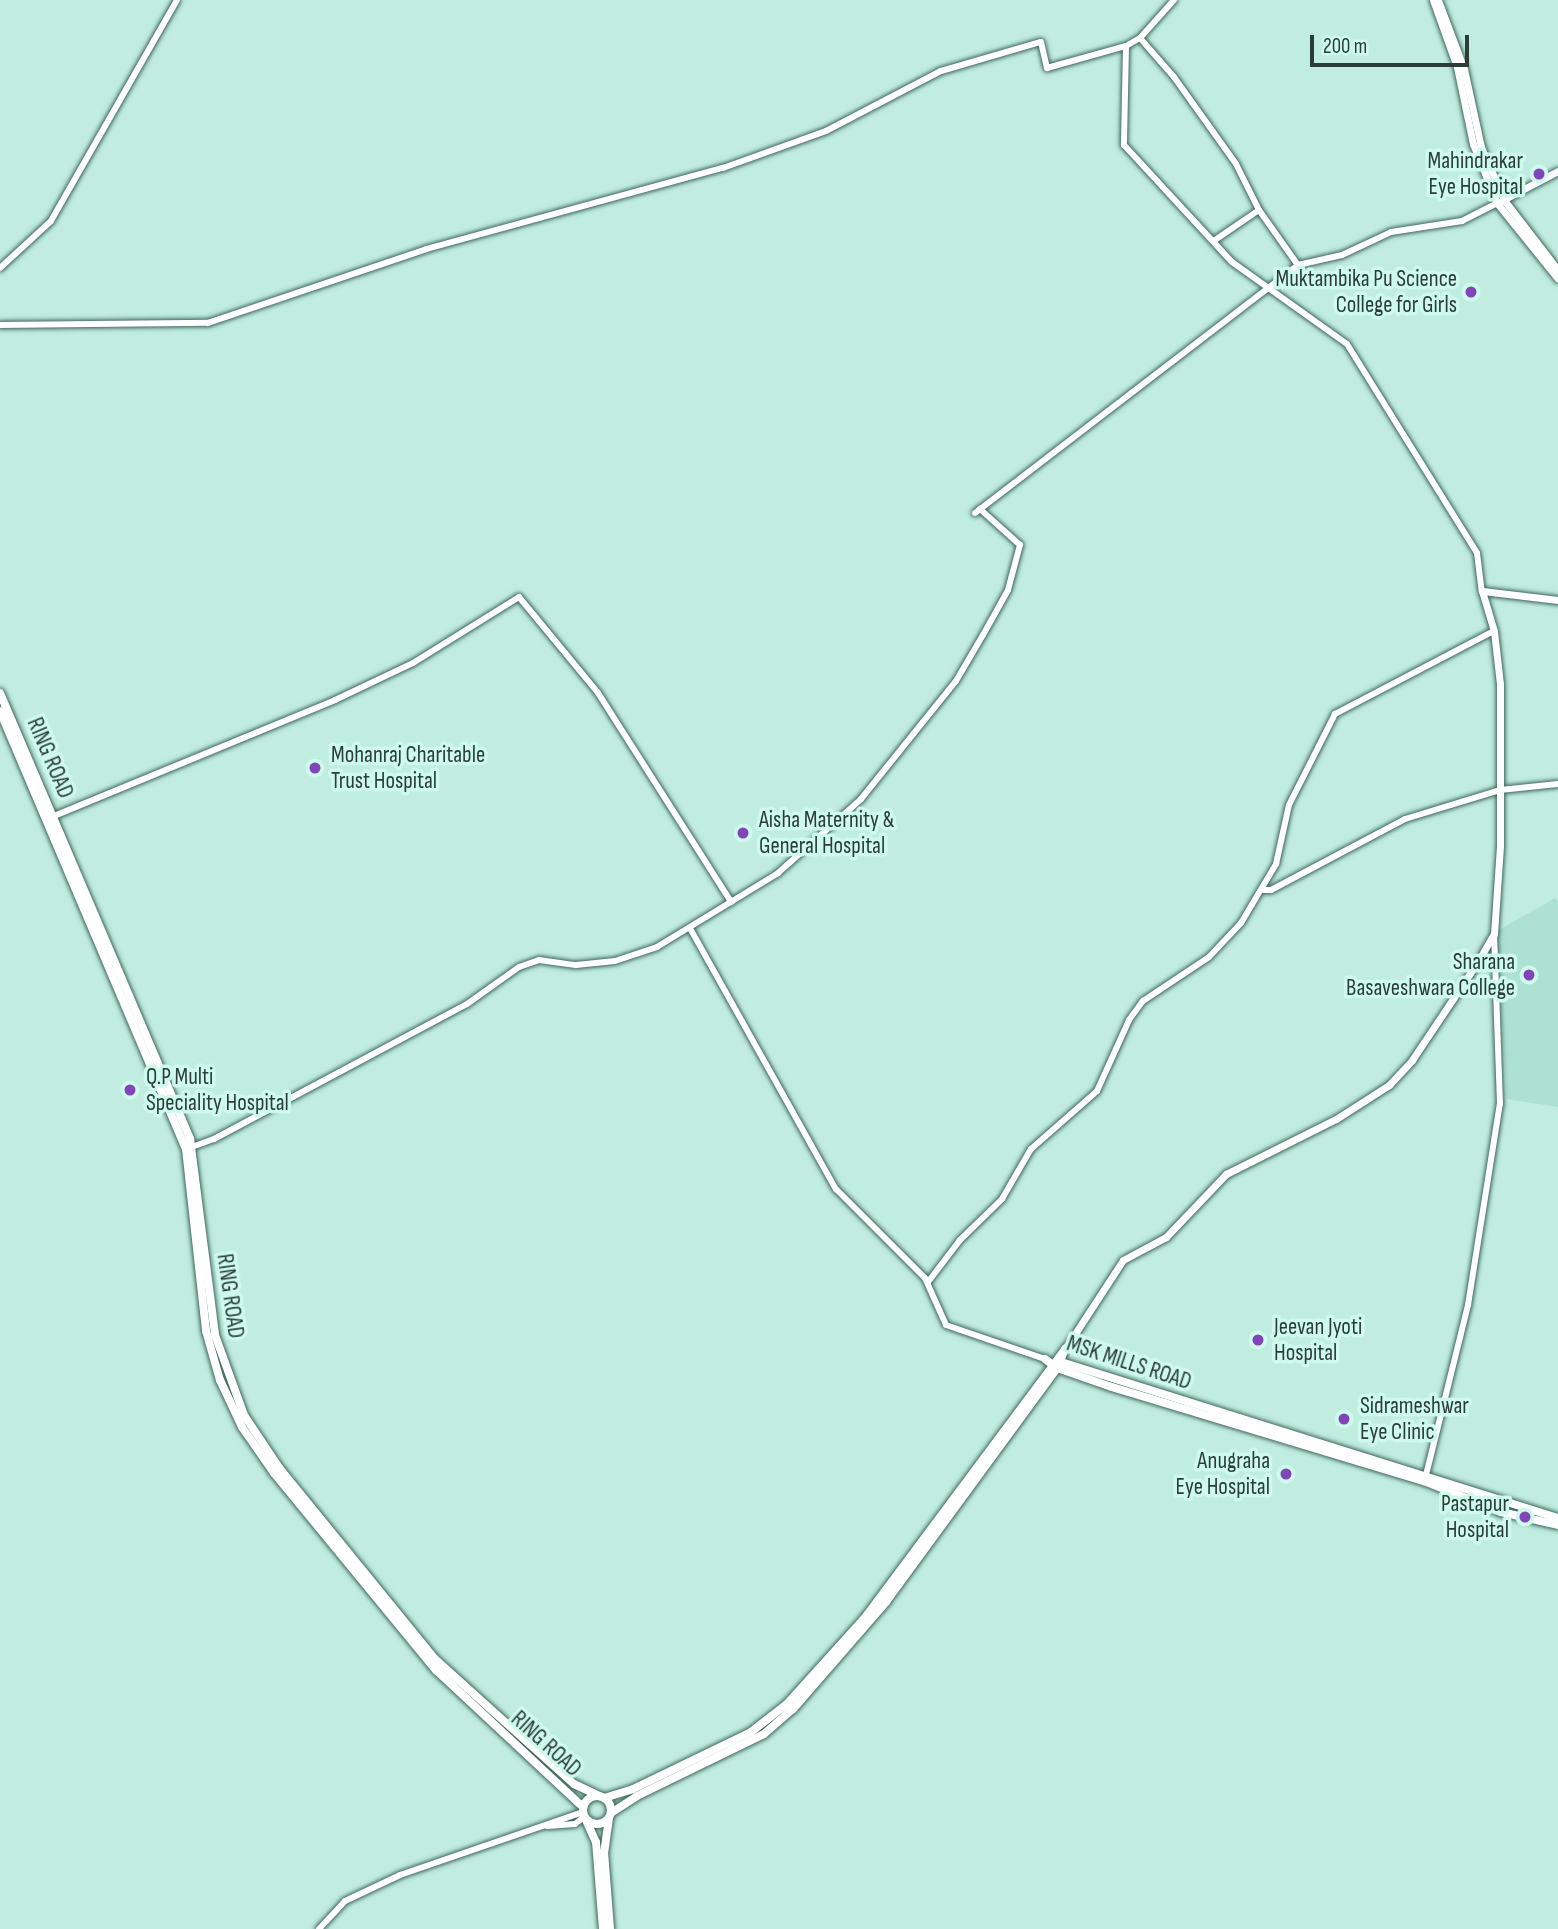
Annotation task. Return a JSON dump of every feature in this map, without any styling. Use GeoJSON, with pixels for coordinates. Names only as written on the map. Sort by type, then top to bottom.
{"type":"FeatureCollection","features":[{"type":"Feature","properties":{"kind":"main road"},"geometry":{"type":"LineString","coordinates":[[1433,0],[1460,77],[1473,144],[1501,201],[1558,279]]}},
{"type":"Feature","properties":{"kind":"main road"},"geometry":{"type":"LineString","coordinates":[[1438,0],[1464,69],[1481,147],[1501,201],[1558,270]]}},
{"type":"Feature","properties":{"kind":"main road"},"geometry":{"type":"LineString","coordinates":[[1501,201],[1558,171]]}},
{"type":"Feature","properties":{"kind":"main road"},"geometry":{"type":"LineString","coordinates":[[610,1929],[604,1852],[610,1816],[602,1797],[633,1789],[751,1732],[780,1711],[867,1615],[1065,1349],[1123,1259],[1166,1237],[1226,1174],[1336,1119],[1389,1085],[1412,1060],[1494,934],[1500,790],[1500,684],[1494,631],[1482,591],[1558,600]]}},
{"type":"Feature","properties":{"kind":"main road","name":"RING ROAD"},"geometry":{"type":"LineString","coordinates":[[0,693],[54,816],[189,1148],[215,1335],[226,1376],[254,1433],[435,1659],[574,1784],[602,1797]]}},
{"type":"Feature","properties":{"kind":"main road","name":"RING ROAD"},"geometry":{"type":"LineString","coordinates":[[0,711],[189,1148],[206,1331],[220,1380],[242,1427],[274,1473],[436,1670],[584,1814],[596,1842],[603,1929]]}},
{"type":"Feature","properties":{"kind":"main road"},"geometry":{"type":"LineString","coordinates":[[584,1814],[599,1825],[637,1796],[764,1734],[793,1709],[886,1602],[1054,1363]]}},
{"type":"Feature","properties":{"kind":"main road","name":"MSK MILLS ROAD"},"geometry":{"type":"LineString","coordinates":[[1054,1363],[1502,1504],[1558,1518]]}},
{"type":"Feature","properties":{"kind":"main road","name":"MSK MILLS ROAD"},"geometry":{"type":"LineString","coordinates":[[1425,1478],[1501,1511],[1558,1525]]}},
{"type":"Feature","properties":{"kind":"main road","name":"RING ROAD"},"geometry":{"type":"LineString","coordinates":[[584,1814],[588,1799],[602,1797]]}},
{"type":"Feature","properties":{"kind":"street"},"geometry":{"type":"LineString","coordinates":[[0,268],[51,221],[177,0]]}},
{"type":"Feature","properties":{"kind":"street"},"geometry":{"type":"LineString","coordinates":[[0,325],[208,323],[426,249],[723,168],[826,131],[941,71],[1041,42],[1047,68],[1126,46],[1140,38],[1174,0]]}},
{"type":"Feature","properties":{"kind":"street"},"geometry":{"type":"LineString","coordinates":[[1140,38],[1174,77],[1236,164],[1259,210],[1298,265]]}},
{"type":"Feature","properties":{"kind":"street"},"geometry":{"type":"LineString","coordinates":[[1126,46],[1124,145],[1215,240],[1232,262],[1347,344],[1477,553],[1482,591]]}},
{"type":"Feature","properties":{"kind":"street"},"geometry":{"type":"LineString","coordinates":[[189,1148],[467,1004],[519,967],[539,960],[576,965],[615,961],[691,930],[778,873],[861,799],[956,681],[1008,590],[1020,545],[977,511],[1298,265],[1342,255],[1391,232],[1462,221],[1501,201]]}},
{"type":"Feature","properties":{"kind":"street"},"geometry":{"type":"LineString","coordinates":[[1215,240],[1259,210]]}},
{"type":"Feature","properties":{"kind":"street"},"geometry":{"type":"LineString","coordinates":[[54,816],[335,700],[413,663],[519,597],[598,693],[732,902]]}},
{"type":"Feature","properties":{"kind":"street"},"geometry":{"type":"LineString","coordinates":[[928,1282],[960,1240],[1002,1199],[1031,1149],[1097,1091],[1129,1020],[1143,1001],[1214,952],[1264,890],[1276,864],[1289,805],[1335,715],[1494,631]]}},
{"type":"Feature","properties":{"kind":"street"},"geometry":{"type":"LineString","coordinates":[[1264,890],[1271,890],[1405,819],[1500,790],[1558,784]]}},
{"type":"Feature","properties":{"kind":"street"},"geometry":{"type":"LineString","coordinates":[[691,930],[836,1189],[928,1282],[946,1325],[1054,1363]]}},
{"type":"Feature","properties":{"kind":"street"},"geometry":{"type":"LineString","coordinates":[[1425,1478],[1468,1305],[1500,1104],[1494,934]]}},
{"type":"Feature","properties":{"kind":"street"},"geometry":{"type":"LineString","coordinates":[[319,1929],[345,1901],[400,1875],[542,1826],[575,1824],[584,1814]]}},
{"type":"Feature","properties":{"kind":"shaded area","name":"Sharana Basaveshwara College"},"geometry":{"type":"Polygon","coordinates":[[[1555,898],[1558,901],[1558,1107],[1507,1099],[1497,931],[1555,898]]]}},
{"type":"Feature","properties":{"kind":"place","name":"Mahindrakar Eye Hospital"},"geometry":{"type":"Point","coordinates":[1539,174]}},
{"type":"Feature","properties":{"kind":"place","name":"Muktambika Pu Science College for Girls"},"geometry":{"type":"Point","coordinates":[1471,292]}},
{"type":"Feature","properties":{"kind":"place","name":"Mohanraj Charitable Trust Hospital"},"geometry":{"type":"Point","coordinates":[315,768]}},
{"type":"Feature","properties":{"kind":"place","name":"Aisha Maternity & General Hospital"},"geometry":{"type":"Point","coordinates":[743,833]}},
{"type":"Feature","properties":{"kind":"place","name":"Sharana Basaveshwara College"},"geometry":{"type":"Point","coordinates":[1529,975]}},
{"type":"Feature","properties":{"kind":"place","name":"Q.P Multi Speciality Hospital"},"geometry":{"type":"Point","coordinates":[130,1090]}},
{"type":"Feature","properties":{"kind":"place","name":"Jeevan Jyoti Hospital"},"geometry":{"type":"Point","coordinates":[1258,1340]}},
{"type":"Feature","properties":{"kind":"place","name":"Sidrameshwar Eye Clinic"},"geometry":{"type":"Point","coordinates":[1344,1419]}},
{"type":"Feature","properties":{"kind":"place","name":"Anugraha Eye Hospital"},"geometry":{"type":"Point","coordinates":[1286,1474]}},
{"type":"Feature","properties":{"kind":"place","name":"Pastapur Hospital"},"geometry":{"type":"Point","coordinates":[1525,1517]}}]}
